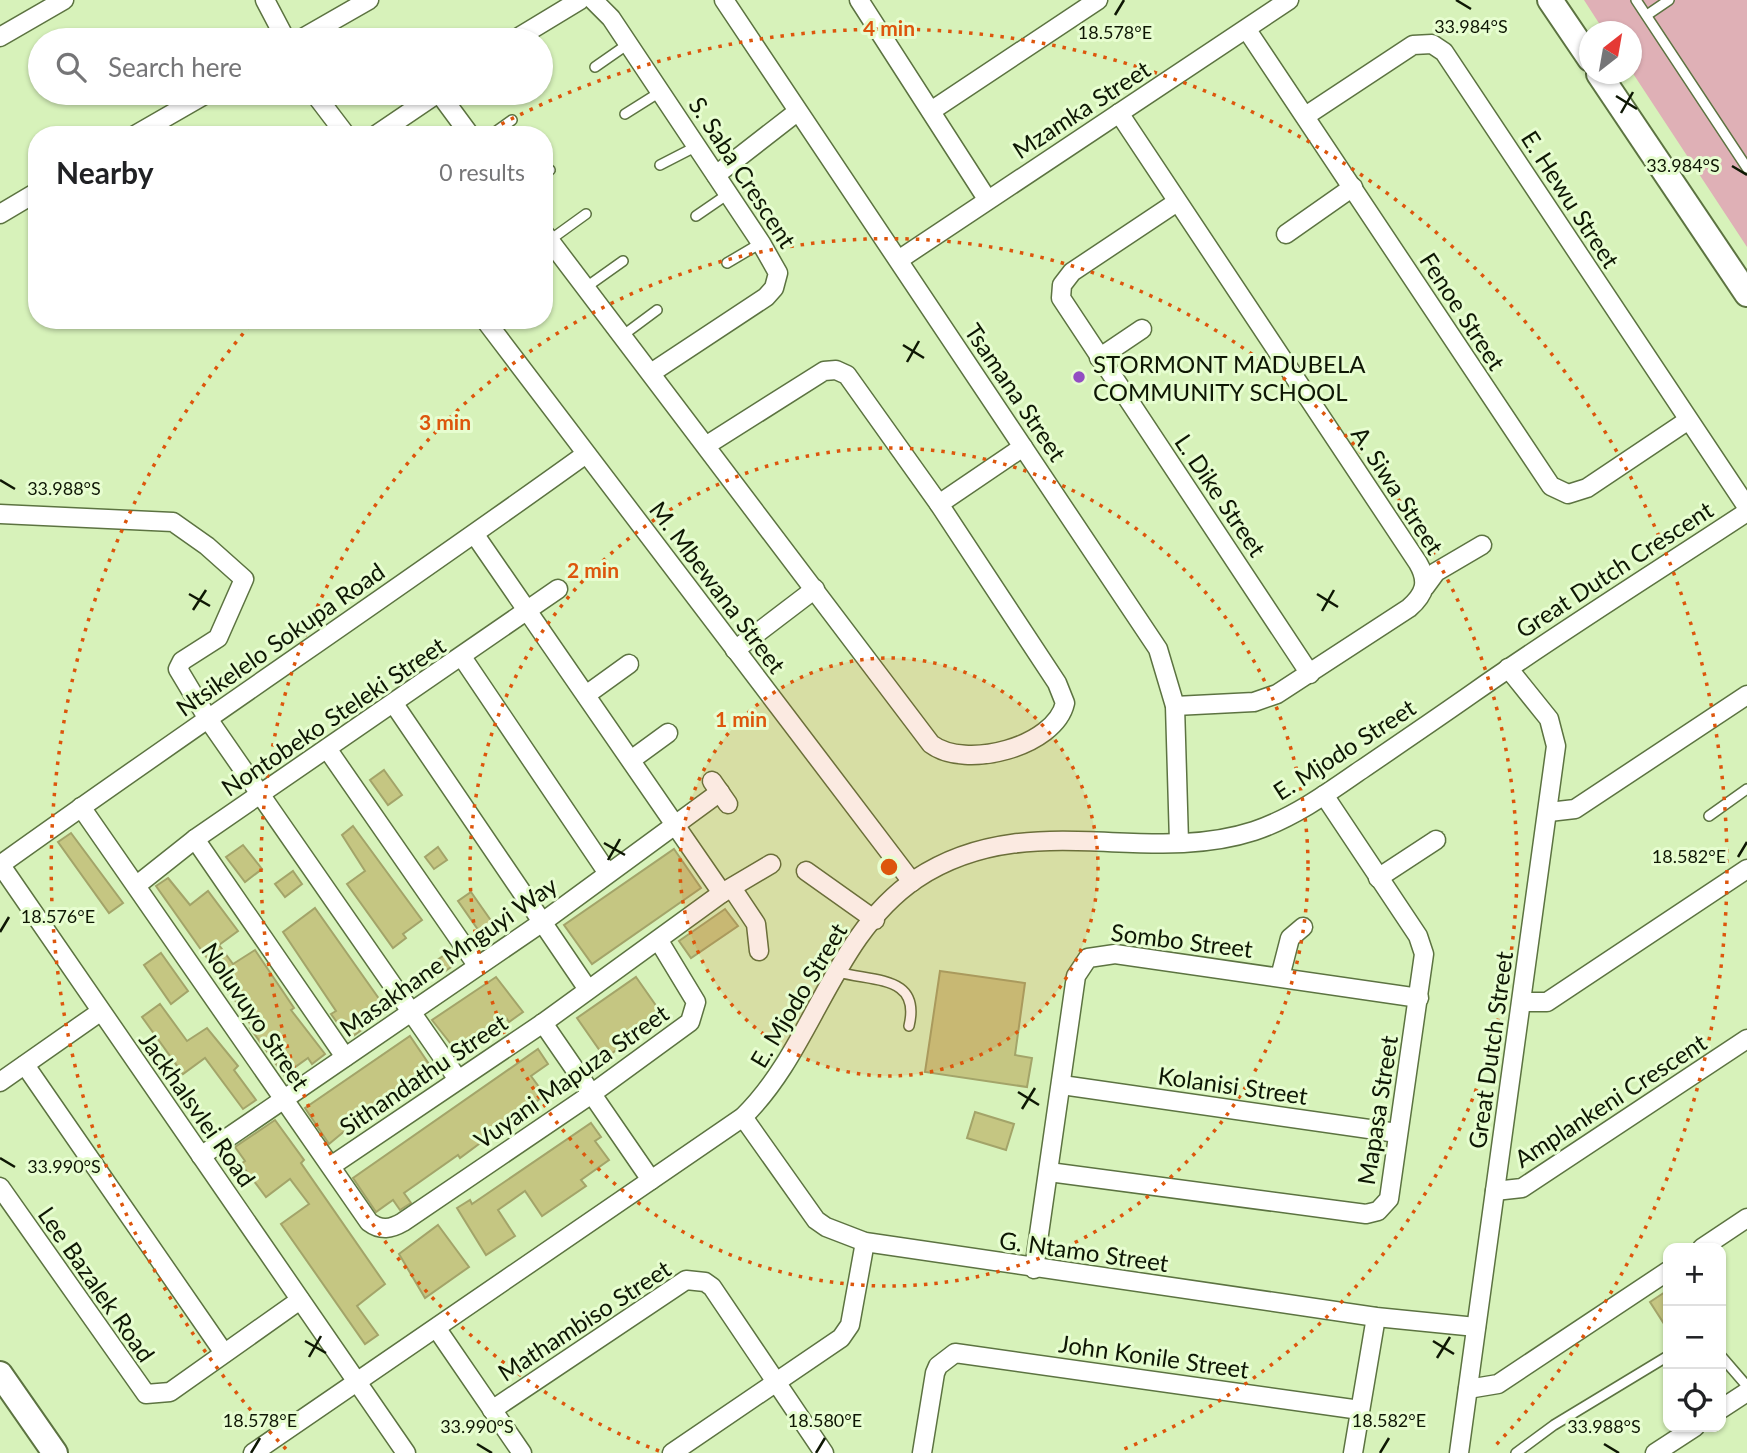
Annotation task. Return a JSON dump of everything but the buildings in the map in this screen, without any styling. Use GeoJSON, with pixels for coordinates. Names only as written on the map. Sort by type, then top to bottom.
{"type":"FeatureCollection","features":[{"type":"Feature","properties":{"kind":"street"},"geometry":{"type":"LineString","coordinates":[[0,37],[64,0]]}},
{"type":"Feature","properties":{"kind":"street"},"geometry":{"type":"LineString","coordinates":[[265,0],[280,28]]}},
{"type":"Feature","properties":{"kind":"street"},"geometry":{"type":"LineString","coordinates":[[320,28],[369,0]]}},
{"type":"Feature","properties":{"kind":"street"},"geometry":{"type":"LineString","coordinates":[[534,28],[580,0]]}},
{"type":"Feature","properties":{"kind":"street","name":"S. Saba Crescent"},"geometry":{"type":"LineString","coordinates":[[593,0],[603,8],[629,44],[761,243],[778,273],[774,288],[766,297],[651,373]]}},
{"type":"Feature","properties":{"kind":"street","name":"Tsamana Street"},"geometry":{"type":"LineString","coordinates":[[724,0],[1149,634],[1166,667],[1175,706],[1179,842]]}},
{"type":"Feature","properties":{"kind":"street"},"geometry":{"type":"LineString","coordinates":[[859,0],[987,199]]}},
{"type":"Feature","properties":{"kind":"street"},"geometry":{"type":"LineString","coordinates":[[931,111],[1098,0]]}},
{"type":"Feature","properties":{"kind":"street","name":"Mzamka Street"},"geometry":{"type":"LineString","coordinates":[[900,259],[1289,0]]}},
{"type":"Feature","properties":{"kind":"street"},"geometry":{"type":"LineString","coordinates":[[1550,0],[1579,43]]}},
{"type":"Feature","properties":{"kind":"street","name":"Fenoe Street"},"geometry":{"type":"LineString","coordinates":[[1247,30],[1307,116],[1546,481],[1556,490],[1575,494],[1587,488],[1687,421]]}},
{"type":"Feature","properties":{"kind":"street","name":"E. Hewu Street"},"geometry":{"type":"LineString","coordinates":[[1307,116],[1404,49],[1419,42],[1439,48],[1450,59],[1747,510]]}},
{"type":"Feature","properties":{"kind":"street"},"geometry":{"type":"LineString","coordinates":[[1606,84],[1747,294]]}},
{"type":"Feature","properties":{"kind":"street"},"geometry":{"type":"LineString","coordinates":[[151,126],[187,105]]}},
{"type":"Feature","properties":{"kind":"street"},"geometry":{"type":"LineString","coordinates":[[323,105],[339,126]]}},
{"type":"Feature","properties":{"kind":"street"},"geometry":{"type":"LineString","coordinates":[[389,126],[420,105]]}},
{"type":"Feature","properties":{"kind":"street"},"geometry":{"type":"LineString","coordinates":[[447,105],[463,126]]}},
{"type":"Feature","properties":{"kind":"street"},"geometry":{"type":"LineString","coordinates":[[716,174],[797,112]]}},
{"type":"Feature","properties":{"kind":"street","name":"A. Siwa Street"},"geometry":{"type":"LineString","coordinates":[[1119,113],[1418,563],[1425,587],[1409,608],[1277,694],[1254,702],[1175,706]]}},
{"type":"Feature","properties":{"kind":"street"},"geometry":{"type":"LineString","coordinates":[[1286,234],[1353,187]]}},
{"type":"Feature","properties":{"kind":"street"},"geometry":{"type":"LineString","coordinates":[[0,214],[28,197]]}},
{"type":"Feature","properties":{"kind":"street","name":"L. Dike Street"},"geometry":{"type":"LineString","coordinates":[[1177,202],[1077,267],[1062,285],[1064,305],[1310,674]]}},
{"type":"Feature","properties":{"kind":"street"},"geometry":{"type":"LineString","coordinates":[[553,244],[707,445],[913,723],[935,747],[953,754],[986,754],[1019,745],[1042,734],[1060,717],[1065,703],[1063,693],[939,504],[853,382],[840,371],[824,371],[707,445]]}},
{"type":"Feature","properties":{"kind":"street","name":"M. Mbewana Street"},"geometry":{"type":"LineString","coordinates":[[492,329],[912,882]]}},
{"type":"Feature","properties":{"kind":"street"},"geometry":{"type":"LineString","coordinates":[[1099,358],[1142,330]]}},
{"type":"Feature","properties":{"kind":"street"},"geometry":{"type":"LineString","coordinates":[[939,504],[1023,447]]}},
{"type":"Feature","properties":{"kind":"street","name":"Ntsikelelo Sokupa Road"},"geometry":{"type":"LineString","coordinates":[[0,865],[475,535],[586,454]]}},
{"type":"Feature","properties":{"kind":"street","name":"Great Dutch Crescent"},"geometry":{"type":"LineString","coordinates":[[1508,668],[1747,510]]}},
{"type":"Feature","properties":{"kind":"street"},"geometry":{"type":"LineString","coordinates":[[0,514],[173,522],[207,546],[244,579],[222,632],[209,646],[182,661],[178,669],[180,674],[208,719],[457,1078]]}},
{"type":"Feature","properties":{"kind":"street"},"geometry":{"type":"LineString","coordinates":[[475,535],[674,825],[756,924],[759,951]]}},
{"type":"Feature","properties":{"kind":"street"},"geometry":{"type":"LineString","coordinates":[[1425,587],[1437,572],[1482,545]]}},
{"type":"Feature","properties":{"kind":"street","name":"Nontobeko Steleki Street"},"geometry":{"type":"LineString","coordinates":[[137,885],[195,839],[328,750],[558,589]]}},
{"type":"Feature","properties":{"kind":"street"},"geometry":{"type":"LineString","coordinates":[[734,650],[814,589]]}},
{"type":"Feature","properties":{"kind":"street"},"geometry":{"type":"LineString","coordinates":[[462,657],[607,872]]}},
{"type":"Feature","properties":{"kind":"street"},"geometry":{"type":"LineString","coordinates":[[586,695],[629,664]]}},
{"type":"Feature","properties":{"kind":"street","name":"E. Mjodo Street"},"geometry":{"type":"LineString","coordinates":[[253,1453],[743,1117],[762,1098],[786,1065],[856,941],[912,882],[954,859],[980,849],[1010,844],[1073,840],[1179,842],[1255,831],[1324,795],[1508,668]]}},
{"type":"Feature","properties":{"kind":"street","name":"Great Dutch Street"},"geometry":{"type":"LineString","coordinates":[[1459,1453],[1556,746],[1553,728],[1508,668]]}},
{"type":"Feature","properties":{"kind":"street"},"geometry":{"type":"LineString","coordinates":[[1549,812],[1576,809],[1747,695]]}},
{"type":"Feature","properties":{"kind":"street"},"geometry":{"type":"LineString","coordinates":[[394,704],[544,920],[587,988]]}},
{"type":"Feature","properties":{"kind":"street"},"geometry":{"type":"LineString","coordinates":[[631,760],[669,733]]}},
{"type":"Feature","properties":{"kind":"street"},"geometry":{"type":"LineString","coordinates":[[328,750],[477,965]]}},
{"type":"Feature","properties":{"kind":"street","name":"Masakhane Mnguyi Way"},"geometry":{"type":"LineString","coordinates":[[201,1156],[544,920],[720,792]]}},
{"type":"Feature","properties":{"kind":"street","name":"Mapasa Street"},"geometry":{"type":"LineString","coordinates":[[1049,1172],[1366,1214],[1378,1211],[1389,1199],[1425,959],[1423,947],[1324,795]]}},
{"type":"Feature","properties":{"kind":"street","name":"Noluvuyo Street"},"geometry":{"type":"LineString","coordinates":[[80,807],[137,885],[283,1101],[375,1226],[387,1229],[403,1222]]}},
{"type":"Feature","properties":{"kind":"street"},"geometry":{"type":"LineString","coordinates":[[195,839],[345,1057]]}},
{"type":"Feature","properties":{"kind":"street"},"geometry":{"type":"LineString","coordinates":[[1378,878],[1436,840]]}},
{"type":"Feature","properties":{"kind":"street","name":"Sithandathu Street"},"geometry":{"type":"LineString","coordinates":[[331,1166],[457,1078],[543,1023],[587,988],[659,941],[727,890],[771,863]]}},
{"type":"Feature","properties":{"kind":"street","name":"Jackhalsvlei Road"},"geometry":{"type":"LineString","coordinates":[[0,865],[406,1453]]}},
{"type":"Feature","properties":{"kind":"street"},"geometry":{"type":"LineString","coordinates":[[1522,1002],[1547,1002],[1747,869]]}},
{"type":"Feature","properties":{"kind":"street"},"geometry":{"type":"LineString","coordinates":[[806,871],[875,920]]}},
{"type":"Feature","properties":{"kind":"street"},"geometry":{"type":"LineString","coordinates":[[1280,977],[1290,938],[1303,926]]}},
{"type":"Feature","properties":{"kind":"street","name":"Vuyani Mapuza Street"},"geometry":{"type":"LineString","coordinates":[[403,1222],[590,1095],[690,1022],[696,1002],[659,941]]}},
{"type":"Feature","properties":{"kind":"street","name":"Sombo Street"},"geometry":{"type":"LineString","coordinates":[[1034,1269],[1076,976],[1088,958],[1115,954],[1419,998]]}},
{"type":"Feature","properties":{"kind":"street"},"geometry":{"type":"LineString","coordinates":[[0,1082],[100,1012]]}},
{"type":"Feature","properties":{"kind":"street"},"geometry":{"type":"LineString","coordinates":[[543,1023],[651,1180]]}},
{"type":"Feature","properties":{"kind":"street","name":"Amplankeni Crescent"},"geometry":{"type":"LineString","coordinates":[[1495,1191],[1522,1188],[1747,1039]]}},
{"type":"Feature","properties":{"kind":"street"},"geometry":{"type":"LineString","coordinates":[[25,1065],[223,1353]]}},
{"type":"Feature","properties":{"kind":"street","name":"Kolanisi Street"},"geometry":{"type":"LineString","coordinates":[[1062,1085],[1397,1133]]}},
{"type":"Feature","properties":{"kind":"street","name":"G. Ntamo Street"},"geometry":{"type":"LineString","coordinates":[[743,1117],[816,1220],[826,1227],[864,1242],[1376,1317],[1476,1327]]}},
{"type":"Feature","properties":{"kind":"street","name":"Lee Bazalek Road"},"geometry":{"type":"LineString","coordinates":[[0,1187],[143,1392],[155,1395],[170,1392],[300,1300]]}},
{"type":"Feature","properties":{"kind":"street"},"geometry":{"type":"LineString","coordinates":[[1710,1243],[1747,1218]]}},
{"type":"Feature","properties":{"kind":"street"},"geometry":{"type":"LineString","coordinates":[[672,1453],[846,1333],[850,1325],[864,1242]]}},
{"type":"Feature","properties":{"kind":"street"},"geometry":{"type":"LineString","coordinates":[[1468,1389],[1498,1384],[1663,1277]]}},
{"type":"Feature","properties":{"kind":"street","name":"Mathambiso Street"},"geometry":{"type":"LineString","coordinates":[[492,1410],[686,1280],[698,1280],[712,1287],[824,1453]]}},
{"type":"Feature","properties":{"kind":"street"},"geometry":{"type":"LineString","coordinates":[[1353,1453],[1376,1317]]}},
{"type":"Feature","properties":{"kind":"street"},"geometry":{"type":"LineString","coordinates":[[437,1329],[522,1453]]}},
{"type":"Feature","properties":{"kind":"street","name":"John Konile Street"},"geometry":{"type":"LineString","coordinates":[[922,1453],[935,1373],[943,1361],[955,1353],[1360,1409]]}},
{"type":"Feature","properties":{"kind":"street"},"geometry":{"type":"LineString","coordinates":[[0,1374],[55,1453]]}},
{"type":"Feature","properties":{"kind":"street"},"geometry":{"type":"LineString","coordinates":[[1726,1406],[1747,1392]]}},
{"type":"Feature","properties":{"kind":"street"},"geometry":{"type":"LineString","coordinates":[[1655,1453],[1687,1432]]}},
{"type":"Feature","properties":{"kind":"lane"},"geometry":{"type":"LineString","coordinates":[[1636,0],[1747,168]]}},
{"type":"Feature","properties":{"kind":"lane"},"geometry":{"type":"LineString","coordinates":[[1647,15],[1669,0]]}},
{"type":"Feature","properties":{"kind":"lane"},"geometry":{"type":"LineString","coordinates":[[595,67],[629,44]]}},
{"type":"Feature","properties":{"kind":"lane"},"geometry":{"type":"LineString","coordinates":[[625,114],[660,92]]}},
{"type":"Feature","properties":{"kind":"lane"},"geometry":{"type":"LineString","coordinates":[[504,126],[512,120]]}},
{"type":"Feature","properties":{"kind":"lane"},"geometry":{"type":"LineString","coordinates":[[660,165],[697,146]]}},
{"type":"Feature","properties":{"kind":"lane"},"geometry":{"type":"LineString","coordinates":[[696,216],[728,194]]}},
{"type":"Feature","properties":{"kind":"lane"},"geometry":{"type":"LineString","coordinates":[[553,233],[586,214]]}},
{"type":"Feature","properties":{"kind":"lane"},"geometry":{"type":"LineString","coordinates":[[726,263],[761,243]]}},
{"type":"Feature","properties":{"kind":"lane"},"geometry":{"type":"LineString","coordinates":[[585,288],[623,261]]}},
{"type":"Feature","properties":{"kind":"lane"},"geometry":{"type":"LineString","coordinates":[[622,336],[657,310]]}},
{"type":"Feature","properties":{"kind":"lane"},"geometry":{"type":"LineString","coordinates":[[1709,816],[1747,789]]}},
{"type":"Feature","properties":{"kind":"lane"},"geometry":{"type":"LineString","coordinates":[[838,972],[894,984],[906,991],[913,1002],[909,1026]]}},
{"type":"Feature","properties":{"kind":"lane"},"geometry":{"type":"LineString","coordinates":[[1516,1453],[1554,1425],[1663,1359]]}},
{"type":"Feature","properties":{"kind":"lane"},"geometry":{"type":"LineString","coordinates":[[1726,1362],[1747,1386]]}},
{"type":"Feature","properties":{"kind":"shaded area"},"geometry":{"type":"Polygon","coordinates":[[[1584,0],[1747,0],[1747,247],[1640,84],[1642,84],[1642,21],[1598,21],[1584,0]]]}},
{"type":"Feature","properties":{"kind":"place","name":"STORMONT MADUBELA COMMUNITY SCHOOL"},"geometry":{"type":"Point","coordinates":[1079,377]}}]}
